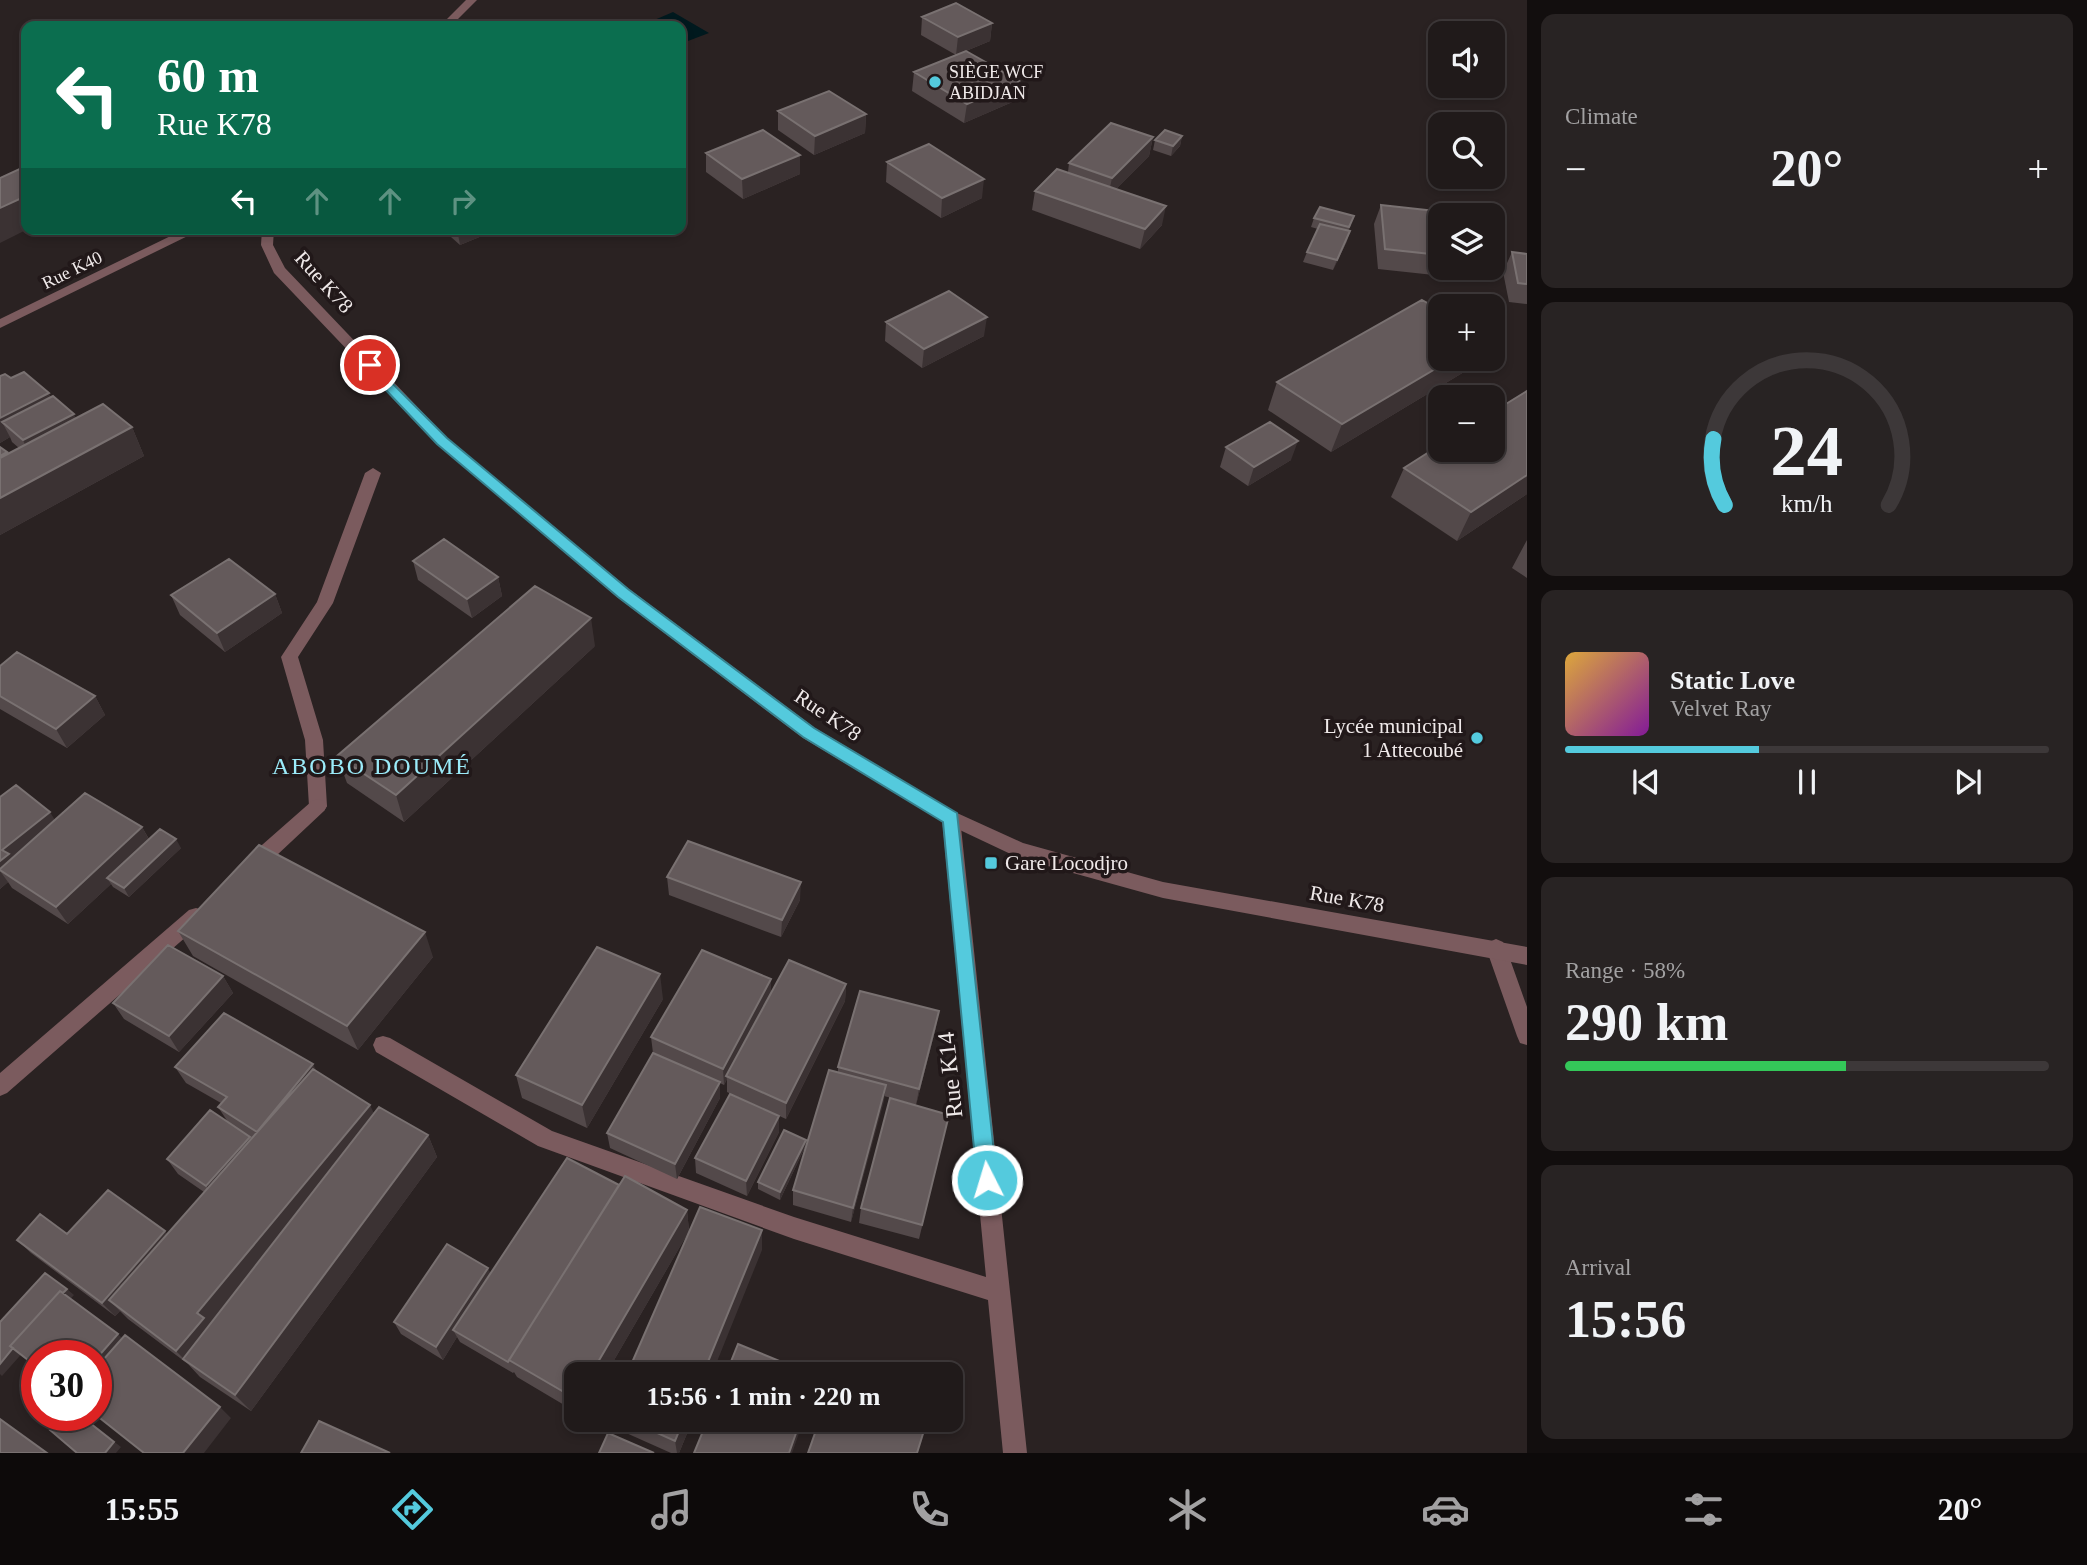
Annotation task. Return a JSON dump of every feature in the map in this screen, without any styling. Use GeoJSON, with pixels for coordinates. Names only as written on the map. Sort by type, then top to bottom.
{"type":"FeatureCollection","features":[{"type":"Feature","properties":{"kind":"street"},"geometry":{"type":"LineString","coordinates":[[450,21],[472,0]]}},
{"type":"Feature","properties":{"kind":"street","name":"Rue K40"},"geometry":{"type":"LineString","coordinates":[[0,324],[184,235]]}},
{"type":"Feature","properties":{"kind":"street","name":"Rue K78"},"geometry":{"type":"LineString","coordinates":[[268,235],[267,245],[279,270],[442,441],[623,593],[808,733],[951,818],[1019,850],[1163,890],[1496,948],[1527,956]]}},
{"type":"Feature","properties":{"kind":"street"},"geometry":{"type":"LineString","coordinates":[[237,879],[318,806],[314,740],[289,657],[325,603],[373,473]]}},
{"type":"Feature","properties":{"kind":"street","name":"Rue K14"},"geometry":{"type":"LineString","coordinates":[[951,818],[1015,1453]]}},
{"type":"Feature","properties":{"kind":"street"},"geometry":{"type":"LineString","coordinates":[[0,1086],[206,907]]}},
{"type":"Feature","properties":{"kind":"street"},"geometry":{"type":"LineString","coordinates":[[1496,948],[1527,1036]]}},
{"type":"Feature","properties":{"kind":"street"},"geometry":{"type":"LineString","coordinates":[[383,1045],[546,1139],[794,1228],[998,1292]]}},
{"type":"Feature","properties":{"kind":"water"},"geometry":{"type":"Polygon","coordinates":[[[673,12],[709,33],[688,41],[686,21],[652,21],[673,12]]]}},
{"type":"Feature","properties":{"kind":"building"},"geometry":{"type":"Polygon","coordinates":[[[956,3],[992,23],[958,37],[922,17],[956,3]]]}},
{"type":"Feature","properties":{"kind":"building"},"geometry":{"type":"Polygon","coordinates":[[[966,51],[1019,81],[967,104],[914,72],[966,51]]]}},
{"type":"Feature","properties":{"kind":"building"},"geometry":{"type":"Polygon","coordinates":[[[829,91],[866,114],[815,136],[778,111],[829,91]]]}},
{"type":"Feature","properties":{"kind":"building"},"geometry":{"type":"Polygon","coordinates":[[[1111,123],[1153,137],[1112,178],[1069,163],[1111,123]]]}},
{"type":"Feature","properties":{"kind":"building"},"geometry":{"type":"Polygon","coordinates":[[[763,130],[800,155],[742,179],[706,153],[763,130]]]}},
{"type":"Feature","properties":{"kind":"building"},"geometry":{"type":"Polygon","coordinates":[[[1165,130],[1182,136],[1173,146],[1155,140],[1165,130]]]}},
{"type":"Feature","properties":{"kind":"building"},"geometry":{"type":"Polygon","coordinates":[[[929,144],[984,179],[942,198],[887,162],[929,144]]]}},
{"type":"Feature","properties":{"kind":"building"},"geometry":{"type":"Polygon","coordinates":[[[21,168],[21,198],[0,208],[0,178],[21,168]]]}},
{"type":"Feature","properties":{"kind":"building"},"geometry":{"type":"Polygon","coordinates":[[[1057,169],[1166,206],[1145,229],[1035,191],[1057,169]]]}},
{"type":"Feature","properties":{"kind":"building"},"geometry":{"type":"Polygon","coordinates":[[[1381,205],[1428,210],[1428,254],[1385,249],[1381,205]]]}},
{"type":"Feature","properties":{"kind":"building"},"geometry":{"type":"Polygon","coordinates":[[[1320,207],[1354,216],[1349,227],[1314,218],[1320,207]]]}},
{"type":"Feature","properties":{"kind":"building"},"geometry":{"type":"Polygon","coordinates":[[[1320,224],[1350,231],[1337,260],[1307,252],[1320,224]]]}},
{"type":"Feature","properties":{"kind":"building"},"geometry":{"type":"Polygon","coordinates":[[[1512,252],[1527,254],[1527,284],[1518,283],[1512,252]]]}},
{"type":"Feature","properties":{"kind":"building"},"geometry":{"type":"Polygon","coordinates":[[[949,291],[987,317],[924,349],[886,322],[949,291]]]}},
{"type":"Feature","properties":{"kind":"building"},"geometry":{"type":"Polygon","coordinates":[[[1422,300],[1428,303],[1428,371],[1432,371],[1342,424],[1277,382],[1422,300]]]}},
{"type":"Feature","properties":{"kind":"building"},"geometry":{"type":"Polygon","coordinates":[[[24,372],[49,393],[0,418],[0,376],[5,374],[11,378],[24,372]]]}},
{"type":"Feature","properties":{"kind":"building"},"geometry":{"type":"Polygon","coordinates":[[[1527,391],[1527,475],[1471,512],[1404,468],[1428,453],[1428,462],[1505,462],[1505,405],[1527,391]]]}},
{"type":"Feature","properties":{"kind":"building"},"geometry":{"type":"Polygon","coordinates":[[[53,396],[74,414],[23,440],[2,422],[53,396]]]}},
{"type":"Feature","properties":{"kind":"building"},"geometry":{"type":"Polygon","coordinates":[[[103,404],[132,427],[0,498],[0,458],[103,404]]]}},
{"type":"Feature","properties":{"kind":"building"},"geometry":{"type":"Polygon","coordinates":[[[1270,422],[1298,441],[1254,467],[1226,447],[1270,422]]]}},
{"type":"Feature","properties":{"kind":"building"},"geometry":{"type":"Polygon","coordinates":[[[0,447],[7,452],[0,456],[0,447]]]}},
{"type":"Feature","properties":{"kind":"building"},"geometry":{"type":"Polygon","coordinates":[[[444,539],[498,577],[467,599],[413,561],[444,539]]]}},
{"type":"Feature","properties":{"kind":"building"},"geometry":{"type":"Polygon","coordinates":[[[229,559],[275,594],[217,633],[171,595],[229,559]]]}},
{"type":"Feature","properties":{"kind":"building"},"geometry":{"type":"Polygon","coordinates":[[[535,586],[591,618],[396,795],[337,756],[535,586]]]}},
{"type":"Feature","properties":{"kind":"building"},"geometry":{"type":"Polygon","coordinates":[[[17,652],[95,696],[56,729],[0,696],[0,666],[17,652]]]}},
{"type":"Feature","properties":{"kind":"building"},"geometry":{"type":"Polygon","coordinates":[[[16,785],[50,812],[2,850],[9,854],[0,861],[0,797],[16,785]]]}},
{"type":"Feature","properties":{"kind":"building"},"geometry":{"type":"Polygon","coordinates":[[[85,793],[142,827],[56,907],[0,869],[85,793]]]}},
{"type":"Feature","properties":{"kind":"building"},"geometry":{"type":"Polygon","coordinates":[[[160,829],[176,839],[124,888],[107,878],[160,829]]]}},
{"type":"Feature","properties":{"kind":"building"},"geometry":{"type":"Polygon","coordinates":[[[688,841],[801,882],[782,920],[667,877],[688,841]]]}},
{"type":"Feature","properties":{"kind":"building"},"geometry":{"type":"Polygon","coordinates":[[[259,845],[425,932],[347,1026],[178,931],[259,845]]]}},
{"type":"Feature","properties":{"kind":"building"},"geometry":{"type":"Polygon","coordinates":[[[168,945],[223,976],[169,1036],[113,1003],[168,945]]]}},
{"type":"Feature","properties":{"kind":"building"},"geometry":{"type":"Polygon","coordinates":[[[597,947],[660,974],[582,1105],[516,1075],[597,947]]]}},
{"type":"Feature","properties":{"kind":"building"},"geometry":{"type":"Polygon","coordinates":[[[702,950],[771,979],[723,1069],[651,1037],[702,950]]]}},
{"type":"Feature","properties":{"kind":"building"},"geometry":{"type":"Polygon","coordinates":[[[789,960],[846,984],[786,1103],[726,1076],[789,960]]]}},
{"type":"Feature","properties":{"kind":"building"},"geometry":{"type":"Polygon","coordinates":[[[860,991],[939,1011],[919,1089],[838,1067],[860,991]]]}},
{"type":"Feature","properties":{"kind":"building"},"geometry":{"type":"Polygon","coordinates":[[[224,1013],[313,1064],[257,1132],[218,1107],[227,1097],[175,1067],[224,1013]]]}},
{"type":"Feature","properties":{"kind":"building"},"geometry":{"type":"Polygon","coordinates":[[[653,1053],[720,1082],[675,1164],[607,1133],[653,1053]]]}},
{"type":"Feature","properties":{"kind":"building"},"geometry":{"type":"Polygon","coordinates":[[[313,1069],[370,1105],[197,1313],[204,1318],[176,1351],[109,1300],[313,1069]]]}},
{"type":"Feature","properties":{"kind":"building"},"geometry":{"type":"Polygon","coordinates":[[[829,1070],[886,1085],[853,1208],[793,1190],[829,1070]]]}},
{"type":"Feature","properties":{"kind":"building"},"geometry":{"type":"Polygon","coordinates":[[[730,1094],[779,1116],[746,1181],[695,1158],[730,1094]]]}},
{"type":"Feature","properties":{"kind":"building"},"geometry":{"type":"Polygon","coordinates":[[[890,1098],[949,1115],[922,1225],[861,1208],[890,1098]]]}},
{"type":"Feature","properties":{"kind":"building"},"geometry":{"type":"Polygon","coordinates":[[[379,1107],[428,1135],[235,1395],[183,1359],[379,1107]]]}},
{"type":"Feature","properties":{"kind":"building"},"geometry":{"type":"Polygon","coordinates":[[[210,1110],[250,1137],[206,1186],[167,1159],[210,1110]]]}},
{"type":"Feature","properties":{"kind":"building"},"geometry":{"type":"Polygon","coordinates":[[[784,1130],[806,1140],[780,1192],[758,1182],[784,1130]]]}},
{"type":"Feature","properties":{"kind":"building"},"geometry":{"type":"Polygon","coordinates":[[[567,1158],[619,1185],[508,1362],[453,1330],[567,1158]]]}},
{"type":"Feature","properties":{"kind":"building"},"geometry":{"type":"Polygon","coordinates":[[[625,1176],[687,1210],[598,1362],[564,1362],[564,1392],[509,1360],[625,1176]]]}},
{"type":"Feature","properties":{"kind":"building"},"geometry":{"type":"Polygon","coordinates":[[[108,1190],[165,1231],[102,1303],[17,1240],[40,1214],[67,1234],[108,1190]]]}},
{"type":"Feature","properties":{"kind":"building"},"geometry":{"type":"Polygon","coordinates":[[[700,1207],[762,1230],[708,1362],[632,1362],[700,1207]]]}},
{"type":"Feature","properties":{"kind":"building"},"geometry":{"type":"Polygon","coordinates":[[[447,1244],[488,1268],[436,1347],[394,1322],[447,1244]]]}},
{"type":"Feature","properties":{"kind":"building"},"geometry":{"type":"Polygon","coordinates":[[[45,1273],[67,1289],[63,1293],[60,1291],[10,1346],[13,1348],[0,1364],[0,1322],[45,1273]]]}},
{"type":"Feature","properties":{"kind":"building"},"geometry":{"type":"Polygon","coordinates":[[[60,1291],[118,1334],[112,1341],[21,1340],[21,1355],[10,1346],[60,1291]]]}},
{"type":"Feature","properties":{"kind":"building"},"geometry":{"type":"Polygon","coordinates":[[[125,1335],[220,1407],[183,1453],[144,1453],[112,1428],[112,1350],[125,1335]]]}},
{"type":"Feature","properties":{"kind":"building"},"geometry":{"type":"Polygon","coordinates":[[[738,1344],[782,1362],[731,1362],[738,1344]]]}},
{"type":"Feature","properties":{"kind":"building"},"geometry":{"type":"Polygon","coordinates":[[[0,1419],[47,1453],[0,1453],[0,1419]]]}},
{"type":"Feature","properties":{"kind":"building"},"geometry":{"type":"Polygon","coordinates":[[[319,1421],[390,1453],[301,1453],[319,1421]]]}},
{"type":"Feature","properties":{"kind":"building"},"geometry":{"type":"Polygon","coordinates":[[[51,1431],[100,1431],[114,1442],[105,1453],[77,1453],[51,1431]]]}},
{"type":"Feature","properties":{"kind":"building"},"geometry":{"type":"Polygon","coordinates":[[[655,1432],[679,1432],[675,1441],[655,1432]]]}},
{"type":"Feature","properties":{"kind":"building"},"geometry":{"type":"Polygon","coordinates":[[[703,1432],[796,1432],[789,1453],[694,1453],[703,1432]]]}},
{"type":"Feature","properties":{"kind":"building"},"geometry":{"type":"Polygon","coordinates":[[[815,1432],[924,1432],[917,1453],[808,1453],[815,1432]]]}},
{"type":"Feature","properties":{"kind":"building"},"geometry":{"type":"Polygon","coordinates":[[[608,1433],[654,1453],[599,1453],[608,1433]]]}},
{"type":"Feature","properties":{"kind":"place","name":"SIÈGE WCF ABIDJAN"},"geometry":{"type":"Point","coordinates":[935,82]}},
{"type":"Feature","properties":{"kind":"place","name":"Lycée municipal 1 Attecoubé"},"geometry":{"type":"Point","coordinates":[1477,738]}},
{"type":"Feature","properties":{"kind":"place","name":"Gare Locodjro"},"geometry":{"type":"Point","coordinates":[991,863]}},
{"type":"Feature","properties":{"kind":"district","name":"ABOBO DOUMÉ"},"geometry":{"type":"Point","coordinates":[372,766]}},
{"type":"Feature","properties":{"kind":"route"},"geometry":{"type":"LineString","coordinates":[[370,365],[442,441],[623,593],[808,733],[951,818],[987,1180]]}}]}
